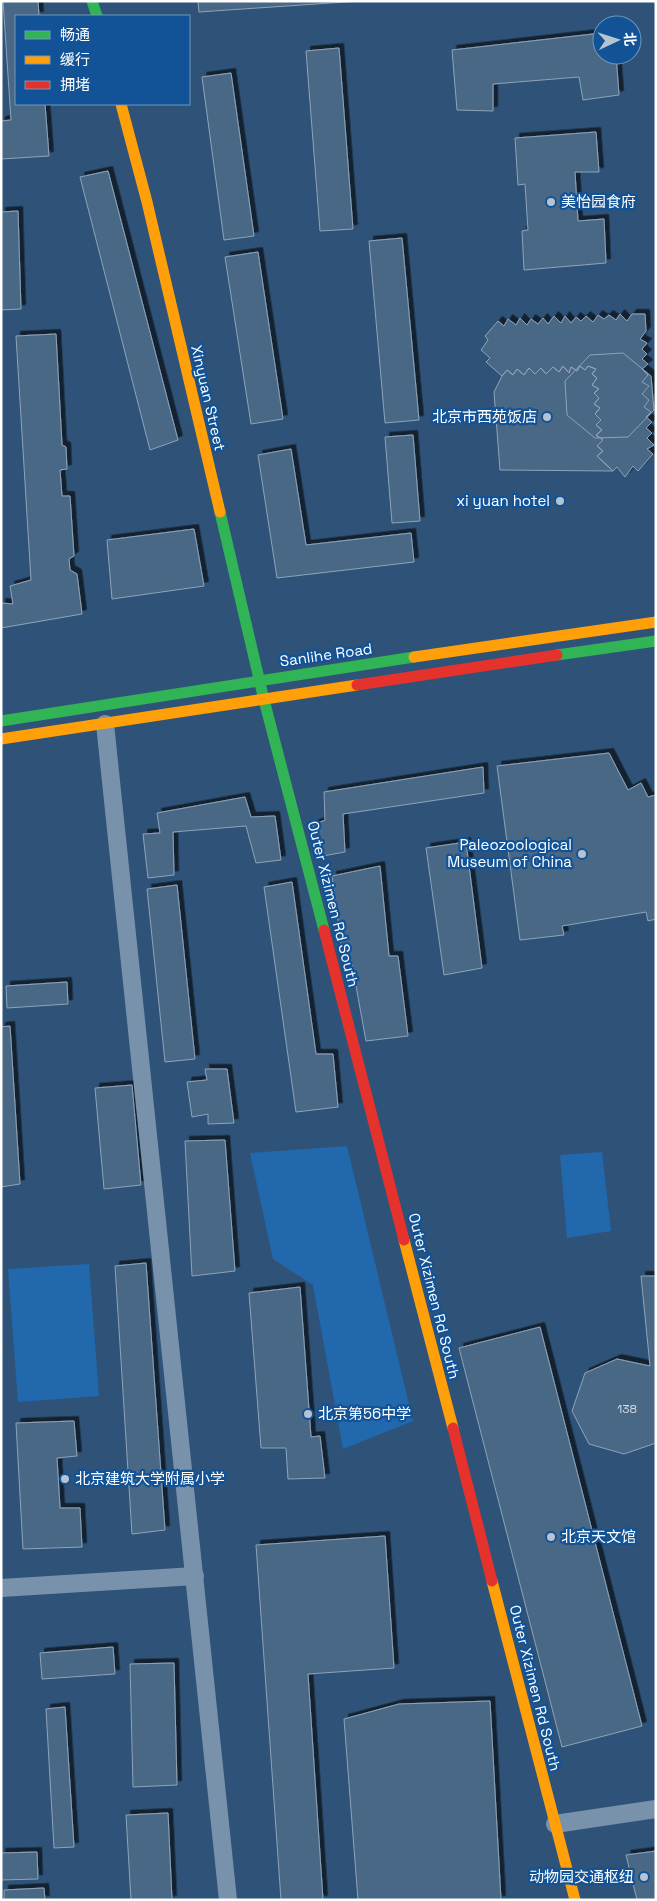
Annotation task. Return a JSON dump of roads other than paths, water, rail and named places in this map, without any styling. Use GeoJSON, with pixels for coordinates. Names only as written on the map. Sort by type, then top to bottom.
{"type":"FeatureCollection","features":[{"type":"Feature","properties":{"kind":"street"},"geometry":{"type":"LineString","coordinates":[[92,1],[97,15]]}},
{"type":"Feature","properties":{"kind":"street","name":"Xinyuan Street"},"geometry":{"type":"LineString","coordinates":[[121,105],[147,202],[264,700]]}},
{"type":"Feature","properties":{"kind":"street","name":"Sanlihe Road"},"geometry":{"type":"LineString","coordinates":[[1,721],[259,680],[656,622]]}},
{"type":"Feature","properties":{"kind":"street"},"geometry":{"type":"LineString","coordinates":[[1,739],[656,641]]}},
{"type":"Feature","properties":{"kind":"street","name":"Outer Xizimen Rd South"},"geometry":{"type":"LineString","coordinates":[[264,700],[575,1900]]}},
{"type":"Feature","properties":{"kind":"street"},"geometry":{"type":"LineString","coordinates":[[105,724],[228,1900]]}},
{"type":"Feature","properties":{"kind":"street"},"geometry":{"type":"LineString","coordinates":[[1,1588],[195,1576]]}},
{"type":"Feature","properties":{"kind":"street"},"geometry":{"type":"LineString","coordinates":[[554,1824],[656,1809]]}},
{"type":"Feature","properties":{"kind":"place","name":"美怡园食府"},"geometry":{"type":"Point","coordinates":[551,202]}},
{"type":"Feature","properties":{"kind":"place","name":"北京市西苑饭店"},"geometry":{"type":"Point","coordinates":[547,417]}},
{"type":"Feature","properties":{"kind":"place","name":"xi yuan hotel"},"geometry":{"type":"Point","coordinates":[560,501]}},
{"type":"Feature","properties":{"kind":"place","name":"Paleozoological Museum of China"},"geometry":{"type":"Point","coordinates":[582,854]}},
{"type":"Feature","properties":{"kind":"place","name":"北京第56中学"},"geometry":{"type":"Point","coordinates":[308,1414]}},
{"type":"Feature","properties":{"kind":"place","name":"北京建筑大学附属小学"},"geometry":{"type":"Point","coordinates":[65,1479]}},
{"type":"Feature","properties":{"kind":"place","name":"北京天文馆"},"geometry":{"type":"Point","coordinates":[551,1537]}},
{"type":"Feature","properties":{"kind":"place","name":"动物园交通枢纽"},"geometry":{"type":"Point","coordinates":[644,1877]}}]}
